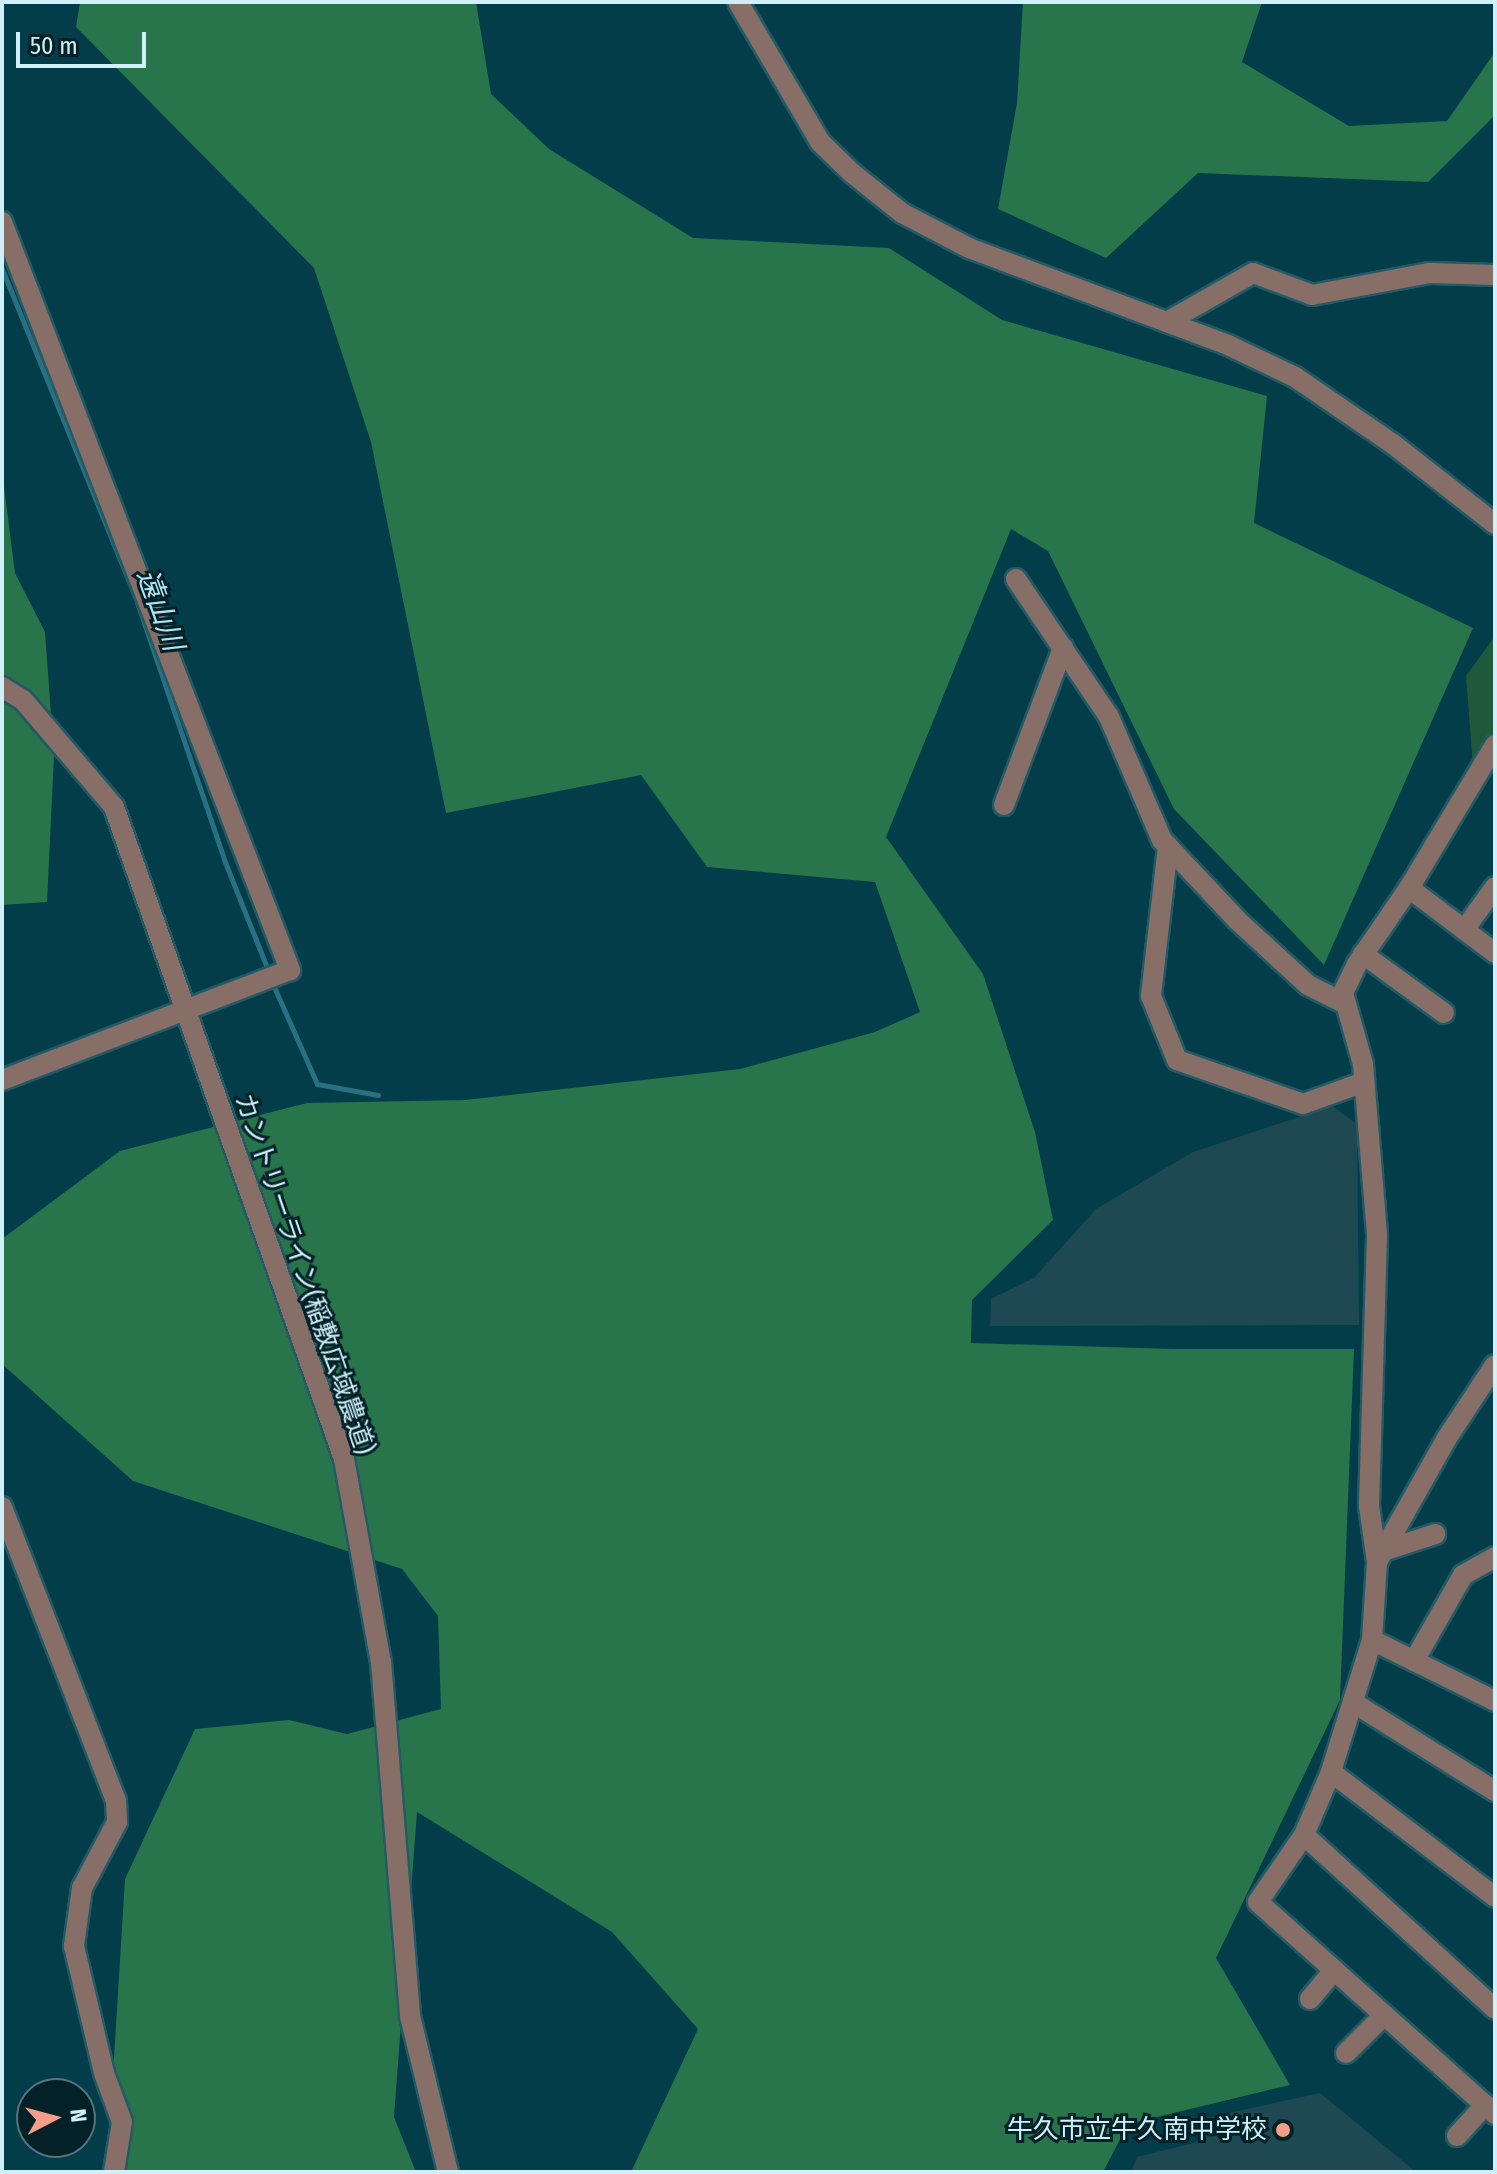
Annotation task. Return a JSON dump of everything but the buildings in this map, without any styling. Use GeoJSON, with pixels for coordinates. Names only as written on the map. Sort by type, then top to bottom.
{"type":"FeatureCollection","features":[{"type":"Feature","properties":{"kind":"street"},"geometry":{"type":"LineString","coordinates":[[738,2],[820,142],[852,173],[902,213],[969,248],[1228,345],[1295,377],[1393,444],[1495,524]]}},
{"type":"Feature","properties":{"kind":"street"},"geometry":{"type":"LineString","coordinates":[[2,222],[290,970],[2,1080]]}},
{"type":"Feature","properties":{"kind":"street"},"geometry":{"type":"LineString","coordinates":[[1167,322],[1253,273],[1312,295],[1430,273],[1495,275]]}},
{"type":"Feature","properties":{"kind":"street"},"geometry":{"type":"LineString","coordinates":[[1016,579],[1109,717],[1168,846],[1237,920],[1308,985],[1346,1004]]}},
{"type":"Feature","properties":{"kind":"street"},"geometry":{"type":"LineString","coordinates":[[1004,805],[1063,648]]}},
{"type":"Feature","properties":{"kind":"street","name":"カントリーライン(稲敷広域農道)"},"geometry":{"type":"LineString","coordinates":[[2,687],[23,700],[114,807],[344,1459],[381,1662],[410,2016],[448,2172]]}},
{"type":"Feature","properties":{"kind":"street"},"geometry":{"type":"LineString","coordinates":[[1457,2136],[1490,2109],[1258,1902],[1304,1835],[1331,1772],[1372,1640],[1380,1557],[1369,1506],[1377,1236],[1364,1082],[1343,993],[1363,954],[1409,888],[1495,745]]}},
{"type":"Feature","properties":{"kind":"street"},"geometry":{"type":"LineString","coordinates":[[1168,846],[1151,996],[1177,1060],[1303,1104],[1364,1082]]}},
{"type":"Feature","properties":{"kind":"street"},"geometry":{"type":"LineString","coordinates":[[1464,930],[1495,887]]}},
{"type":"Feature","properties":{"kind":"street"},"geometry":{"type":"LineString","coordinates":[[1409,888],[1495,953]]}},
{"type":"Feature","properties":{"kind":"street"},"geometry":{"type":"LineString","coordinates":[[1363,954],[1444,1013]]}},
{"type":"Feature","properties":{"kind":"street"},"geometry":{"type":"LineString","coordinates":[[1380,1557],[1447,1438],[1495,1365]]}},
{"type":"Feature","properties":{"kind":"street"},"geometry":{"type":"LineString","coordinates":[[2,1507],[116,1801],[117,1822],[82,1888],[74,1946],[104,2073],[122,2122],[114,2172]]}},
{"type":"Feature","properties":{"kind":"street"},"geometry":{"type":"LineString","coordinates":[[1380,1557],[1435,1534]]}},
{"type":"Feature","properties":{"kind":"street"},"geometry":{"type":"LineString","coordinates":[[1414,1661],[1463,1575],[1495,1557]]}},
{"type":"Feature","properties":{"kind":"street"},"geometry":{"type":"LineString","coordinates":[[1372,1640],[1495,1701]]}},
{"type":"Feature","properties":{"kind":"street"},"geometry":{"type":"LineString","coordinates":[[1354,1703],[1495,1791]]}},
{"type":"Feature","properties":{"kind":"street"},"geometry":{"type":"LineString","coordinates":[[1331,1772],[1495,1897]]}},
{"type":"Feature","properties":{"kind":"street"},"geometry":{"type":"LineString","coordinates":[[1304,1835],[1495,2009]]}},
{"type":"Feature","properties":{"kind":"street"},"geometry":{"type":"LineString","coordinates":[[1310,1999],[1334,1970]]}},
{"type":"Feature","properties":{"kind":"street"},"geometry":{"type":"LineString","coordinates":[[1346,2053],[1384,2015]]}},
{"type":"Feature","properties":{"kind":"shaded area"},"geometry":{"type":"Polygon","coordinates":[[[1332,1106],[1357,1124],[1359,1325],[990,1326],[991,1299],[1034,1278],[1096,1209],[1193,1152],[1332,1106]]]}},
{"type":"Feature","properties":{"kind":"shaded area","name":"牛久市立牛久南中学校"},"geometry":{"type":"Polygon","coordinates":[[[1320,2093],[1416,2172],[1131,2172],[1137,2157],[1197,2142],[1207,2118],[1320,2093]]]}},
{"type":"Feature","properties":{"kind":"green space"},"geometry":{"type":"Polygon","coordinates":[[[80,2],[476,2],[491,94],[549,149],[693,238],[889,248],[1002,320],[1267,396],[1254,523],[1473,628],[1324,965],[1174,809],[1048,551],[1011,529],[886,837],[983,974],[1035,1132],[1053,1220],[972,1300],[971,1343],[1174,1349],[1354,1349],[1340,1700],[1216,1958],[1290,2085],[1128,2124],[1103,2172],[631,2172],[698,2029],[612,1932],[417,1812],[394,2117],[416,2172],[107,2172],[125,1879],[195,1729],[289,1720],[347,1734],[441,1709],[438,1616],[402,1569],[133,1481],[2,1364],[2,1239],[120,1151],[307,1103],[465,1100],[740,1069],[875,1032],[920,1012],[875,882],[707,867],[641,775],[446,813],[371,442],[314,268],[76,27],[80,2]]]}},
{"type":"Feature","properties":{"kind":"green space"},"geometry":{"type":"Polygon","coordinates":[[[1023,2],[1262,2],[1242,62],[1349,126],[1447,121],[1495,52],[1495,115],[1428,182],[1198,173],[1106,258],[998,209],[1017,103],[1023,2]]]}},
{"type":"Feature","properties":{"kind":"green space"},"geometry":{"type":"Polygon","coordinates":[[[2,470],[15,573],[45,632],[54,756],[47,902],[2,905],[2,470]]]}},
{"type":"Feature","properties":{"kind":"green space"},"geometry":{"type":"Polygon","coordinates":[[[1495,636],[1495,733],[1473,766],[1466,676],[1495,636]]]}},
{"type":"Feature","properties":{"kind":"waterway","name":"遠山川"},"geometry":{"type":"LineString","coordinates":[[2,269],[137,602],[225,862],[268,970]]}},
{"type":"Feature","properties":{"kind":"waterway","name":"遠山川"},"geometry":{"type":"LineString","coordinates":[[275,989],[317,1084],[378,1095]]}},
{"type":"Feature","properties":{"kind":"place","name":"牛久市立牛久南中学校"},"geometry":{"type":"Point","coordinates":[1283,2130]}}]}
